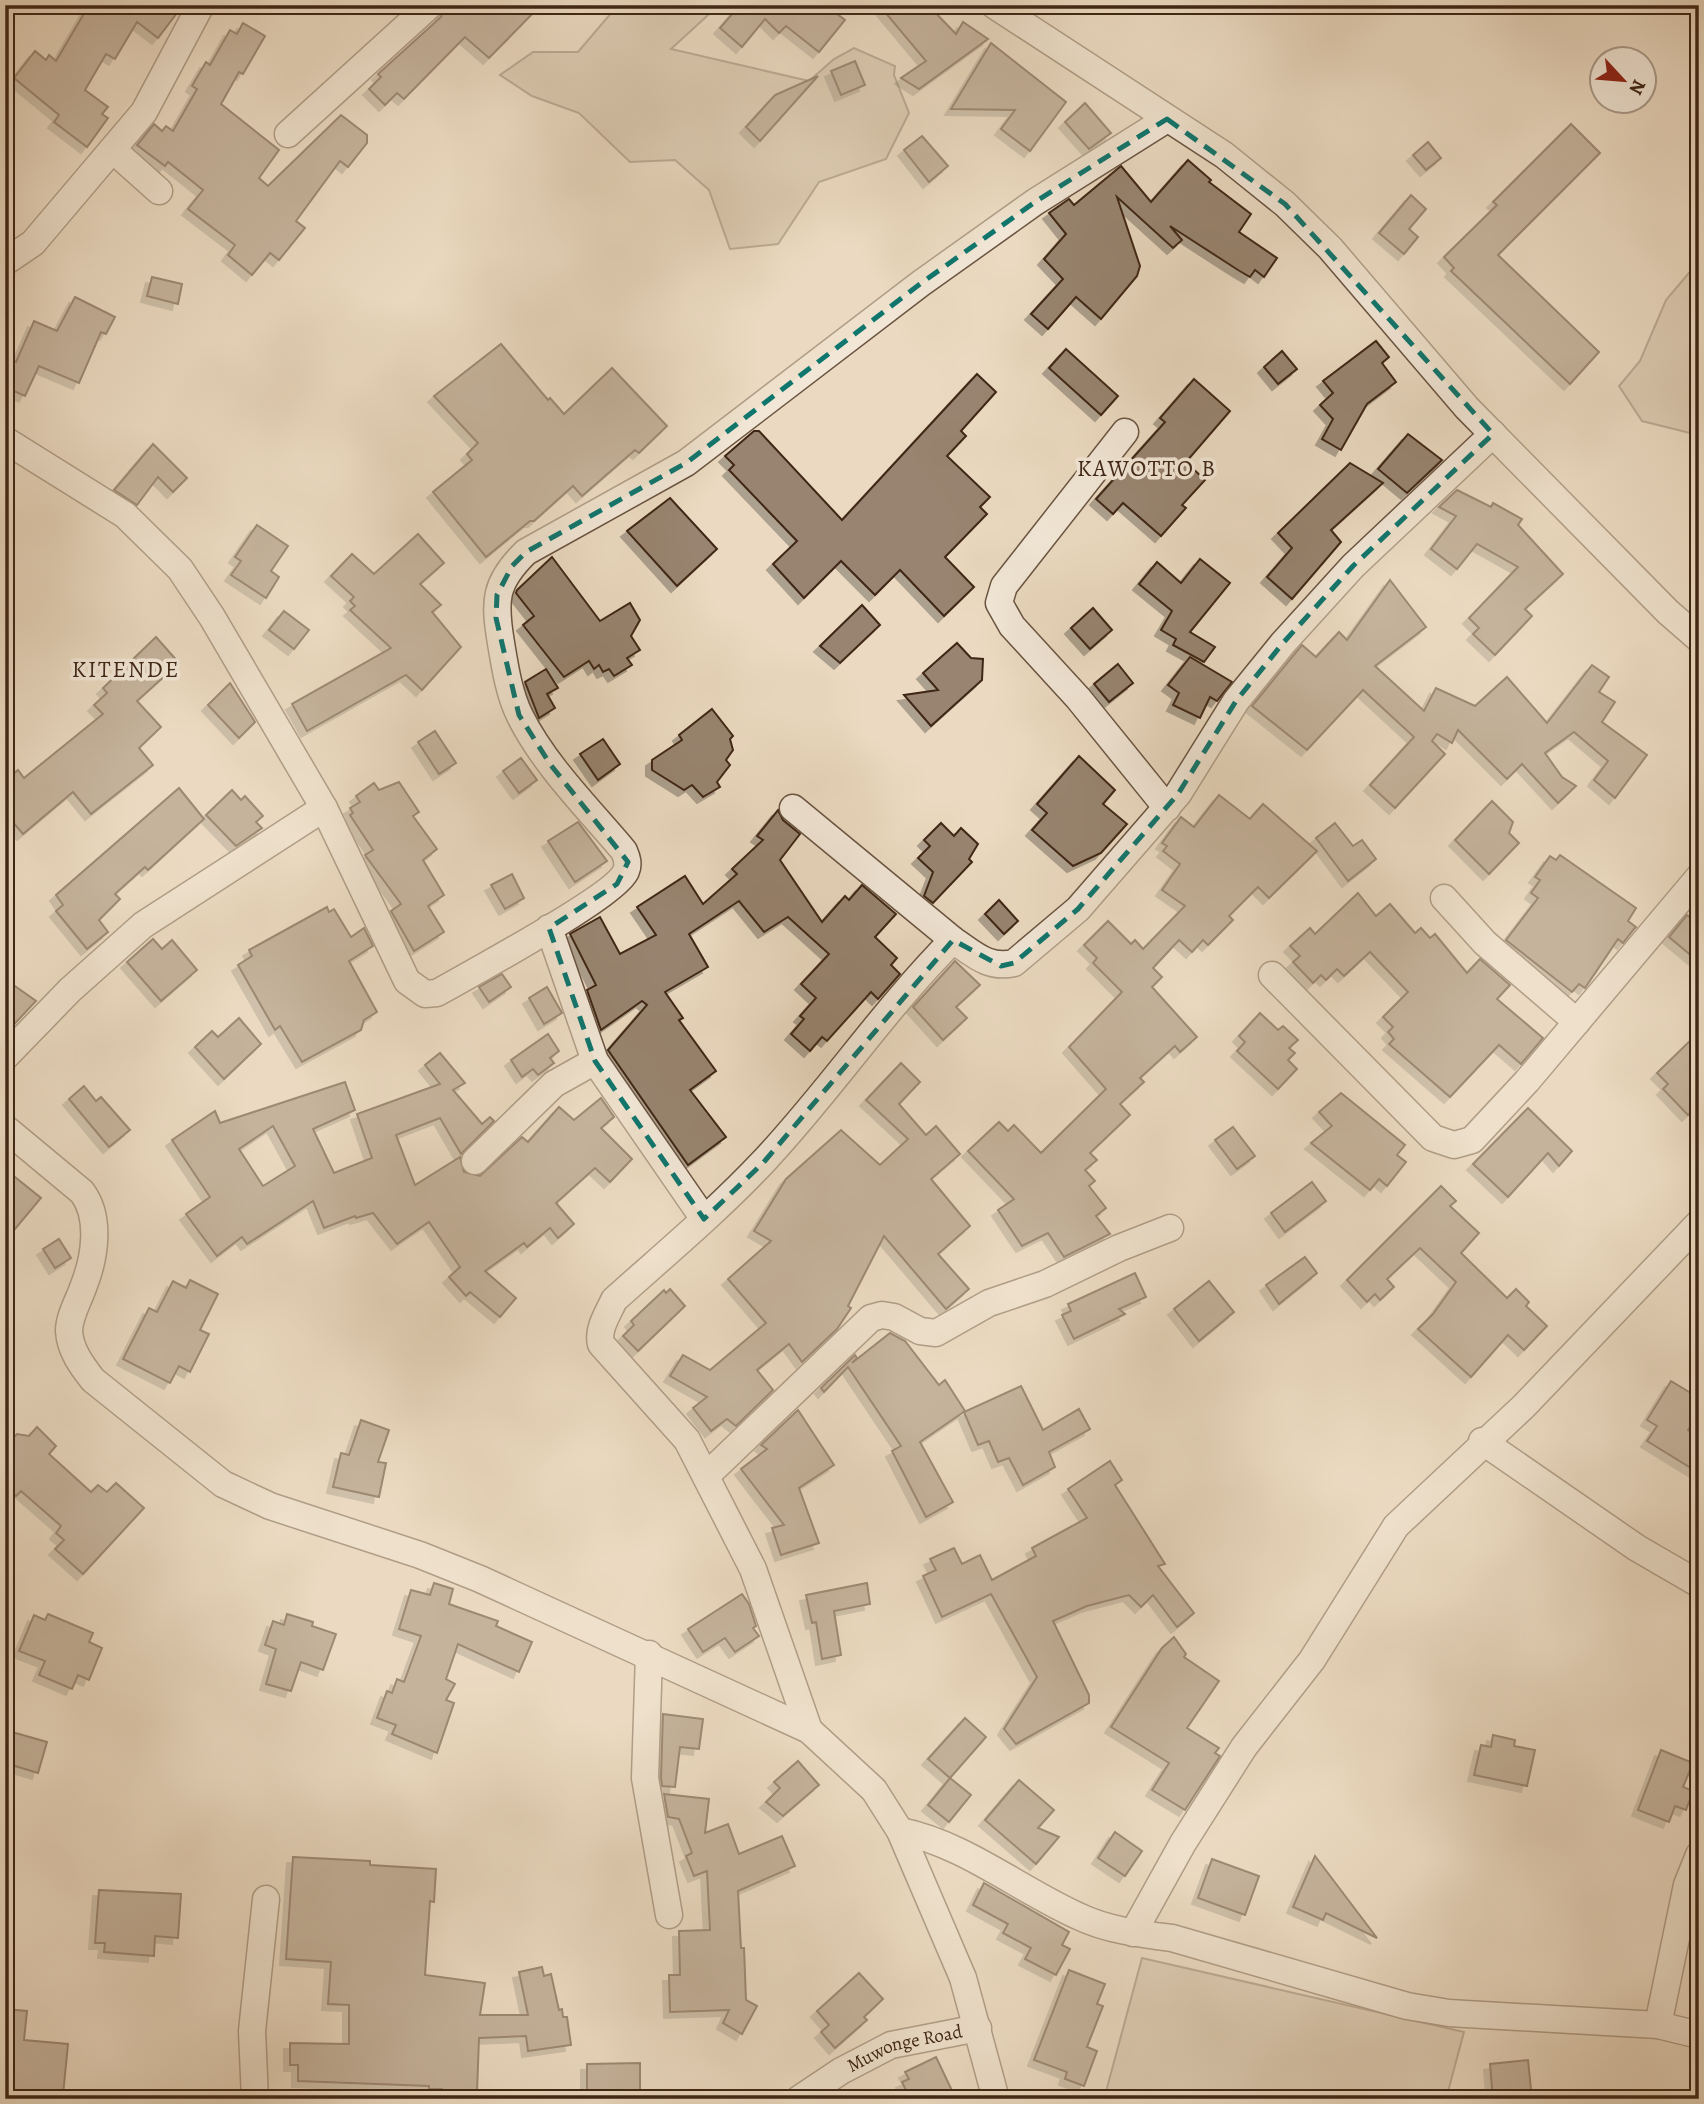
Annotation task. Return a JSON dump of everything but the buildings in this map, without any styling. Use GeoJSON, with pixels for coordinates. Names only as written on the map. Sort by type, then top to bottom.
{"type":"FeatureCollection","features":[{"type":"Feature","properties":{"kind":"street"},"geometry":{"type":"LineString","coordinates":[[5,262],[33,243],[144,112],[201,5]]}},
{"type":"Feature","properties":{"kind":"street"},"geometry":{"type":"LineString","coordinates":[[288,134],[430,5]]}},
{"type":"Feature","properties":{"kind":"street"},"geometry":{"type":"LineString","coordinates":[[994,5],[1224,155],[1285,204],[1330,248],[1401,333],[1493,435],[1699,639]]}},
{"type":"Feature","properties":{"kind":"street"},"geometry":{"type":"LineString","coordinates":[[5,440],[43,467],[125,515],[180,569],[212,617],[324,808],[407,981],[425,994],[437,993],[549,928],[617,884],[626,872],[628,862],[624,850],[550,764],[519,715],[506,676],[496,618],[497,595],[512,566],[526,552],[686,463],[920,284],[1034,202],[1167,119]]}},
{"type":"Feature","properties":{"kind":"street"},"geometry":{"type":"LineString","coordinates":[[113,150],[159,191]]}},
{"type":"Feature","properties":{"kind":"street"},"geometry":{"type":"LineString","coordinates":[[1125,432],[1004,586],[999,603],[1012,626],[1078,698],[1167,808]]}},
{"type":"Feature","properties":{"kind":"street"},"geometry":{"type":"LineString","coordinates":[[793,808],[953,940],[988,964],[1001,966],[1014,963],[1078,909],[1167,808],[1236,701],[1283,643],[1353,566],[1493,435]]}},
{"type":"Feature","properties":{"kind":"street"},"geometry":{"type":"LineString","coordinates":[[5,1057],[70,990],[143,925],[324,808]]}},
{"type":"Feature","properties":{"kind":"street"},"geometry":{"type":"LineString","coordinates":[[1272,975],[1433,1138],[1441,1143],[1454,1144],[1472,1140],[1527,1081],[1699,877]]}},
{"type":"Feature","properties":{"kind":"street"},"geometry":{"type":"LineString","coordinates":[[1444,898],[1485,943],[1577,1022]]}},
{"type":"Feature","properties":{"kind":"street"},"geometry":{"type":"LineString","coordinates":[[549,928],[596,1061],[704,1219]]}},
{"type":"Feature","properties":{"kind":"street"},"geometry":{"type":"LineString","coordinates":[[809,1730],[753,1569],[687,1440],[613,1360],[599,1336],[614,1300],[763,1163],[836,1077],[881,1018],[953,940]]}},
{"type":"Feature","properties":{"kind":"street"},"geometry":{"type":"LineString","coordinates":[[475,1161],[554,1084],[596,1061]]}},
{"type":"Feature","properties":{"kind":"street"},"geometry":{"type":"LineString","coordinates":[[5,1128],[82,1192],[94,1214],[93,1250],[69,1331],[79,1362],[93,1380],[223,1484],[270,1506],[444,1564],[649,1654],[809,1730],[874,1790],[900,1831],[963,1978],[996,2099]]}},
{"type":"Feature","properties":{"kind":"street"},"geometry":{"type":"LineString","coordinates":[[1133,1933],[1183,1843],[1244,1747],[1312,1660],[1396,1526],[1482,1441],[1524,1406],[1699,1223]]}},
{"type":"Feature","properties":{"kind":"street"},"geometry":{"type":"LineString","coordinates":[[706,1476],[871,1318],[882,1315],[894,1317],[920,1331],[936,1333],[989,1303],[1045,1284],[1109,1253],[1170,1228]]}},
{"type":"Feature","properties":{"kind":"street"},"geometry":{"type":"LineString","coordinates":[[1482,1441],[1637,1548],[1699,1584]]}},
{"type":"Feature","properties":{"kind":"street"},"geometry":{"type":"LineString","coordinates":[[649,1654],[645,1778],[669,1915]]}},
{"type":"Feature","properties":{"kind":"street"},"geometry":{"type":"LineString","coordinates":[[900,1831],[943,1844],[1079,1917],[1133,1933],[1171,1938],[1418,2008],[1449,2013],[1658,2025],[1699,2035]]}},
{"type":"Feature","properties":{"kind":"street"},"geometry":{"type":"LineString","coordinates":[[1658,2025],[1687,1885],[1699,1855]]}},
{"type":"Feature","properties":{"kind":"street"},"geometry":{"type":"LineString","coordinates":[[255,2099],[252,2031],[266,1899]]}},
{"type":"Feature","properties":{"kind":"street","name":"Muwonge Road"},"geometry":{"type":"LineString","coordinates":[[799,2099],[841,2071],[891,2045],[978,2028]]}},
{"type":"Feature","properties":{"kind":"highlighted area"},"geometry":{"type":"Polygon","coordinates":[[[1167,119],[1285,204],[1493,434],[1353,566],[1283,643],[1236,701],[1178,794],[1078,909],[1014,963],[1001,966],[953,940],[763,1163],[704,1219],[595,1061],[549,928],[617,884],[628,862],[550,764],[519,715],[496,618],[497,595],[512,566],[526,552],[686,463],[920,284],[1035,202],[1167,119]]]}},
{"type":"Feature","properties":{"kind":"shaded area"},"geometry":{"type":"Polygon","coordinates":[[[618,5],[719,5],[671,49],[809,81],[834,59],[854,48],[895,66],[894,75],[909,113],[886,159],[819,182],[778,244],[730,249],[709,190],[675,160],[630,162],[579,113],[532,96],[500,75],[533,52],[578,52],[618,5]]]}},
{"type":"Feature","properties":{"kind":"shaded area"},"geometry":{"type":"Polygon","coordinates":[[[1699,261],[1699,433],[1694,434],[1642,421],[1619,386],[1640,361],[1666,300],[1699,261]]]}},
{"type":"Feature","properties":{"kind":"shaded area"},"geometry":{"type":"Polygon","coordinates":[[[1142,1958],[1464,2032],[1446,2099],[1104,2099],[1142,1958]]]}},
{"type":"Feature","properties":{"kind":"district","name":"KAWOTTO B"},"geometry":{"type":"Point","coordinates":[1147,468]}},
{"type":"Feature","properties":{"kind":"district","name":"KITENDE"},"geometry":{"type":"Point","coordinates":[126,669]}}]}
